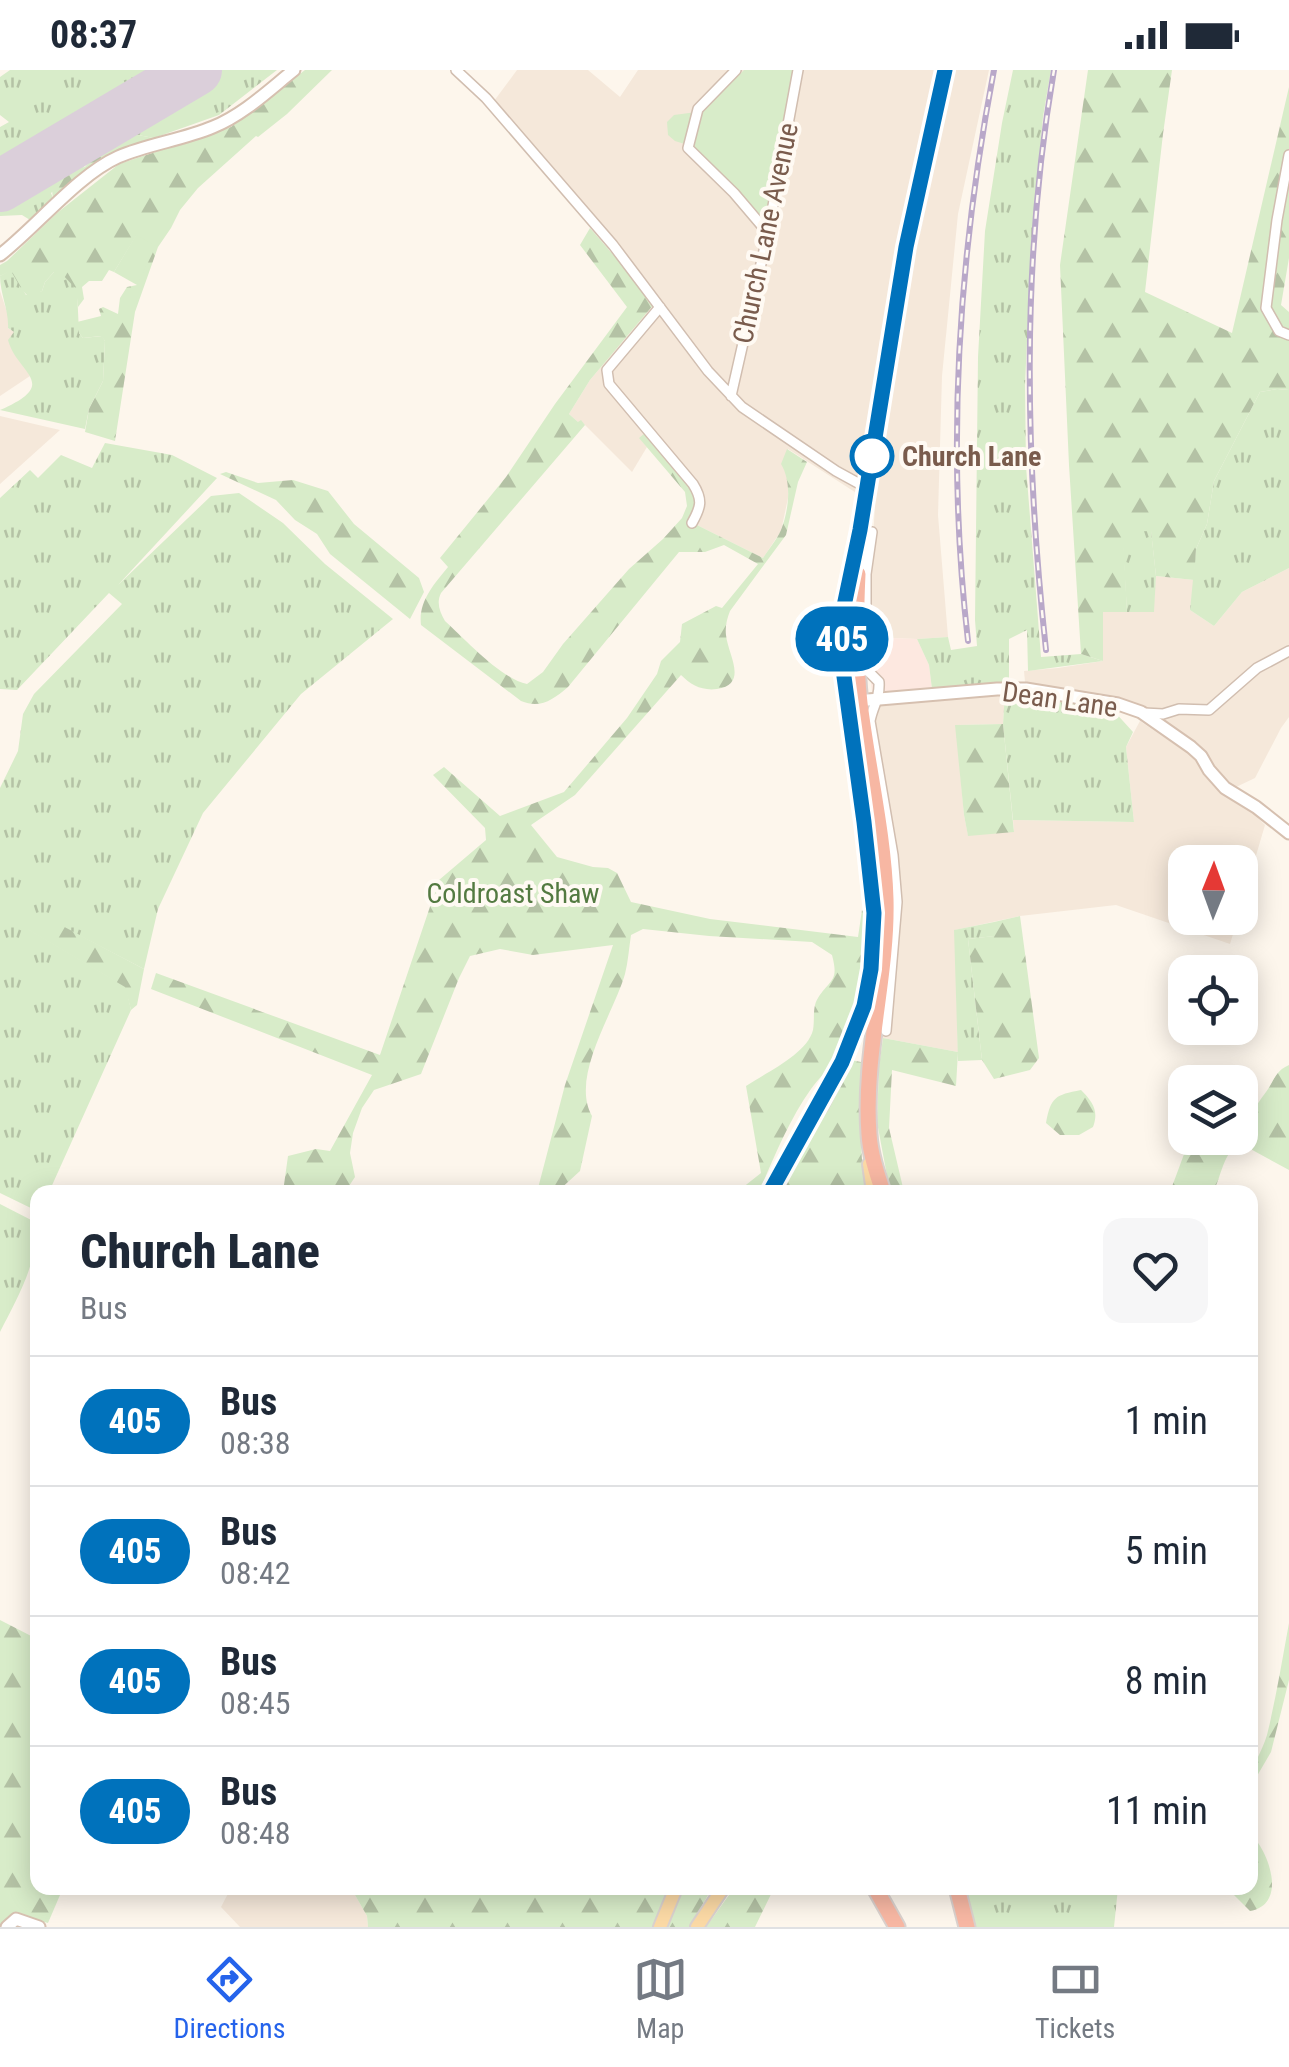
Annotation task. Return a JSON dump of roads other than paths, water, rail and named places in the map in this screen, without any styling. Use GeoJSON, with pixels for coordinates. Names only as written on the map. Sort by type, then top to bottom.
{"type":"FeatureCollection","features":[{"type":"Feature","properties":{"kind":"highway"},"geometry":{"type":"LineString","coordinates":[[881,1185],[868,1136],[870,1070],[886,911],[867,727],[853,701],[861,632],[868,488],[904,262],[945,70]]}},
{"type":"Feature","properties":{"kind":"highway"},"geometry":{"type":"LineString","coordinates":[[820,1106],[858,1024],[873,950],[874,913],[853,701],[842,662],[844,606],[866,531]]}},
{"type":"Feature","properties":{"kind":"highway"},"geometry":{"type":"LineString","coordinates":[[774,1185],[782,1168]]}},
{"type":"Feature","properties":{"kind":"highway"},"geometry":{"type":"LineString","coordinates":[[880,1895],[897,1927]]}},
{"type":"Feature","properties":{"kind":"highway"},"geometry":{"type":"LineString","coordinates":[[960,1895],[967,1927]]}},
{"type":"Feature","properties":{"kind":"main road"},"geometry":{"type":"LineString","coordinates":[[868,1136],[872,1185]]}},
{"type":"Feature","properties":{"kind":"main road"},"geometry":{"type":"LineString","coordinates":[[660,1927],[673,1895]]}},
{"type":"Feature","properties":{"kind":"main road"},"geometry":{"type":"LineString","coordinates":[[697,1927],[717,1895]]}},
{"type":"Feature","properties":{"kind":"street"},"geometry":{"type":"LineString","coordinates":[[0,255],[84,180],[116,158],[214,127],[294,70]]}},
{"type":"Feature","properties":{"kind":"street"},"geometry":{"type":"LineString","coordinates":[[456,70],[486,98],[613,245],[731,396],[766,425],[836,472],[868,488]]}},
{"type":"Feature","properties":{"kind":"street"},"geometry":{"type":"LineString","coordinates":[[736,70],[698,109],[688,148],[734,192],[768,234]]}},
{"type":"Feature","properties":{"kind":"street","name":"Church Lane Avenue"},"geometry":{"type":"LineString","coordinates":[[731,396],[768,234],[798,70]]}},
{"type":"Feature","properties":{"kind":"street"},"geometry":{"type":"LineString","coordinates":[[1289,155],[1266,308],[1279,331],[1289,335]]}},
{"type":"Feature","properties":{"kind":"street"},"geometry":{"type":"LineString","coordinates":[[660,307],[607,370],[608,384],[693,484],[701,506],[692,523]]}},
{"type":"Feature","properties":{"kind":"street"},"geometry":{"type":"LineString","coordinates":[[861,632],[869,672],[879,682],[879,698],[867,727],[893,855],[897,902],[886,1030]]}},
{"type":"Feature","properties":{"kind":"street"},"geometry":{"type":"LineString","coordinates":[[1141,712],[1209,710],[1258,668],[1289,652]]}},
{"type":"Feature","properties":{"kind":"street","name":"Dean Lane"},"geometry":{"type":"LineString","coordinates":[[853,701],[997,688],[1026,689],[1141,712],[1201,756],[1225,788],[1289,833]]}},
{"type":"Feature","properties":{"kind":"street"},"geometry":{"type":"LineString","coordinates":[[8,1927],[16,1920],[39,1927]]}},
{"type":"Feature","properties":{"kind":"tunnel"},"geometry":{"type":"LineString","coordinates":[[782,1168],[820,1106]]}},
{"type":"Feature","properties":{"kind":"railway"},"geometry":{"type":"LineString","coordinates":[[968,641],[958,498],[959,355],[972,212],[994,70]]}},
{"type":"Feature","properties":{"kind":"railway"},"geometry":{"type":"LineString","coordinates":[[1046,650],[1034,505],[1031,287],[1043,142],[1054,70]]}},
{"type":"Feature","properties":{"kind":"place","name":"Church Lane"},"geometry":{"type":"Point","coordinates":[872,456]}},
{"type":"Feature","properties":{"kind":"park label","name":"Coldroast Shaw"},"geometry":{"type":"Point","coordinates":[513,893]}}]}
